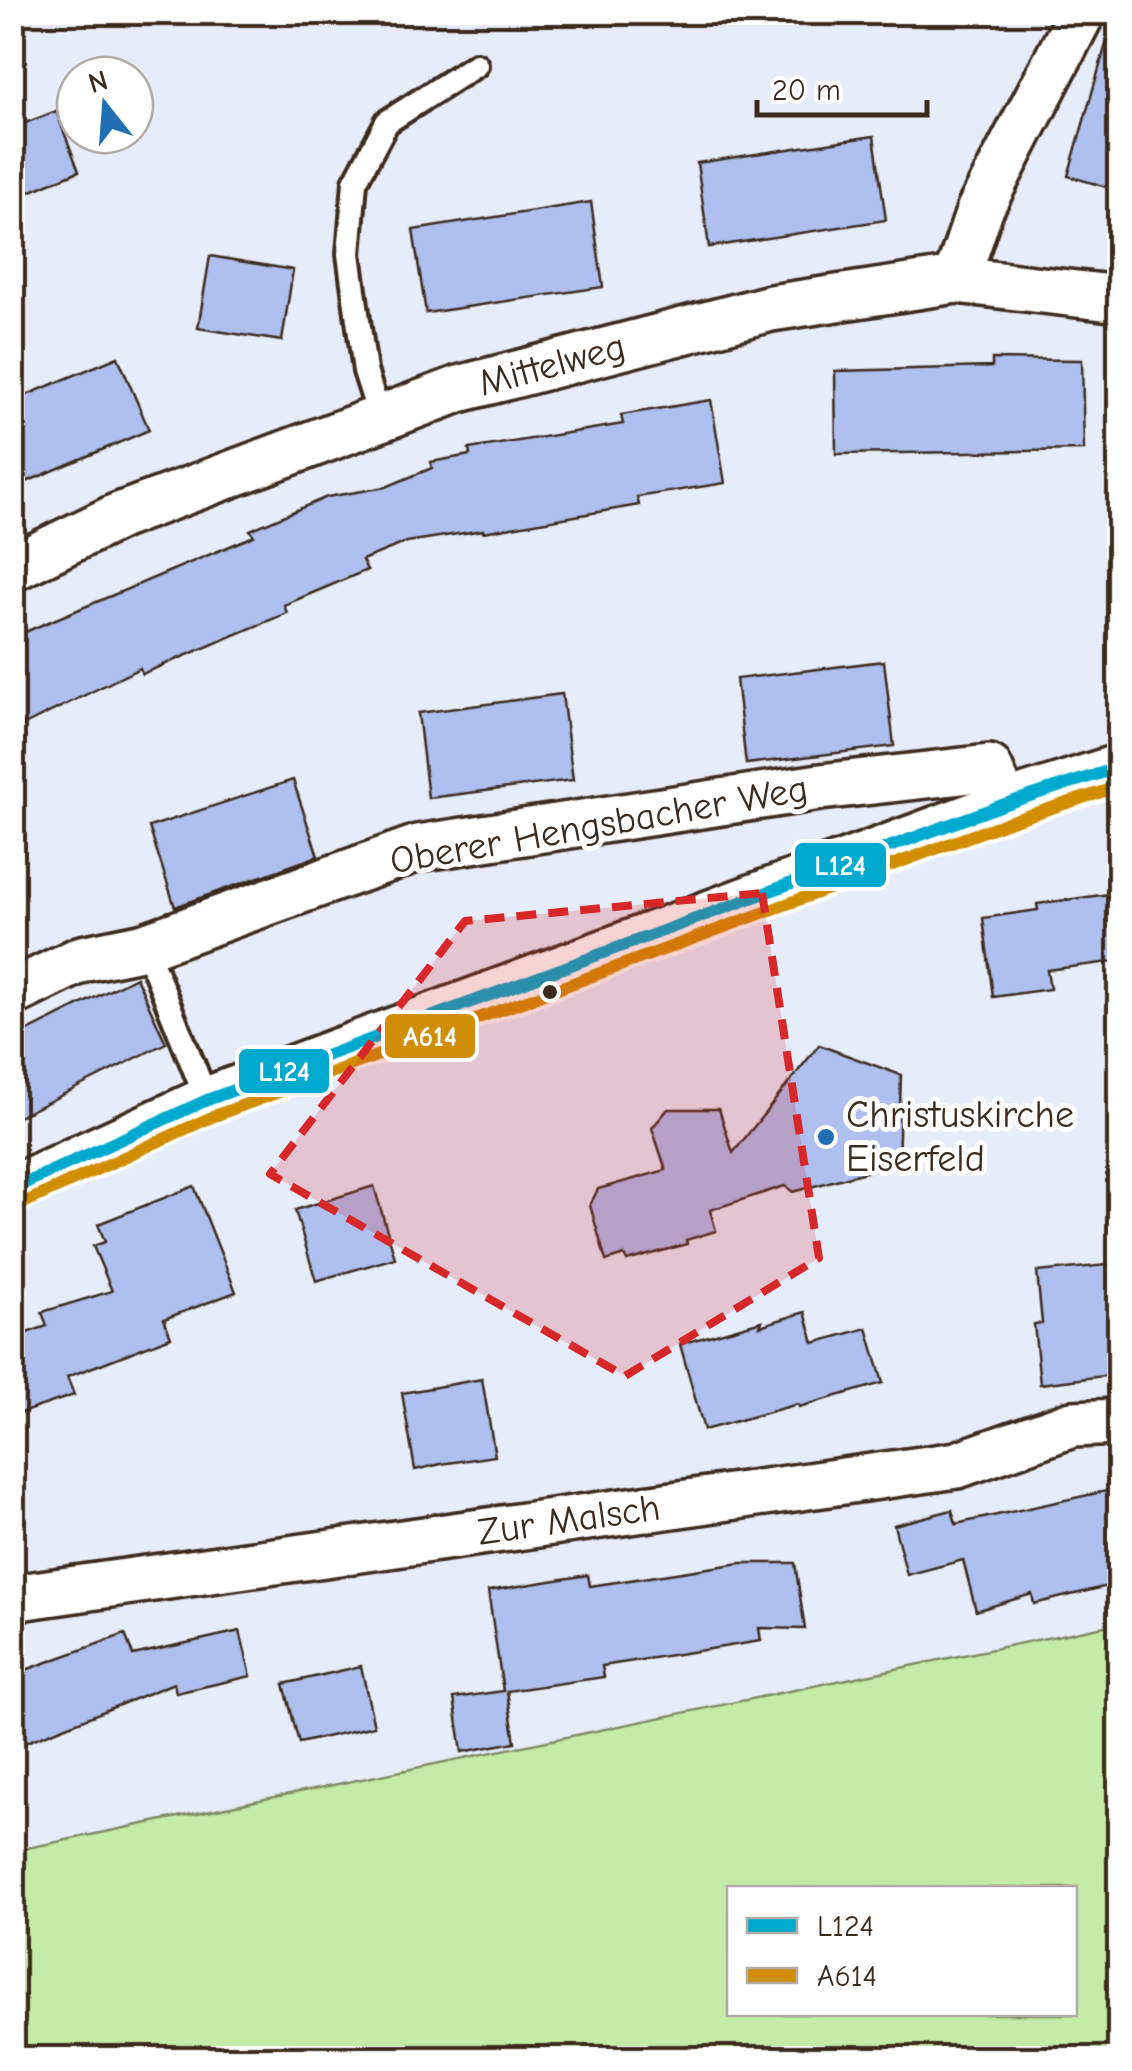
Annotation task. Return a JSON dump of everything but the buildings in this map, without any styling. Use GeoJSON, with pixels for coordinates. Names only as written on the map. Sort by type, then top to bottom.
{"type":"FeatureCollection","features":[{"type":"Feature","properties":{"kind":"street"},"geometry":{"type":"LineString","coordinates":[[956,280],[980,209],[1082,12]]}},
{"type":"Feature","properties":{"kind":"street","name":"Mittelweg"},"geometry":{"type":"LineString","coordinates":[[12,568],[119,516],[459,390],[770,308],[956,280],[1120,299]]}},
{"type":"Feature","properties":{"kind":"street"},"geometry":{"type":"LineString","coordinates":[[12,1189],[206,1100],[1004,804],[1120,767]]}},
{"type":"Feature","properties":{"kind":"street","name":"Oberer Hengsbacher Weg"},"geometry":{"type":"LineString","coordinates":[[12,993],[82,959],[145,946],[418,848],[820,787],[988,768],[1004,804]]}},
{"type":"Feature","properties":{"kind":"street","name":"Zur Malsch"},"geometry":{"type":"LineString","coordinates":[[12,1598],[957,1465],[1072,1424],[1120,1422]]}},
{"type":"Feature","properties":{"kind":"lane"},"geometry":{"type":"LineString","coordinates":[[380,418],[366,371],[349,254],[355,182],[387,122],[476,64]]}},
{"type":"Feature","properties":{"kind":"lane"},"geometry":{"type":"LineString","coordinates":[[145,946],[206,1100]]}},
{"type":"Feature","properties":{"kind":"highlighted area"},"geometry":{"type":"Polygon","coordinates":[[[762,893],[819,1258],[625,1376],[270,1174],[465,921],[762,893]]]}},
{"type":"Feature","properties":{"kind":"green space"},"geometry":{"type":"Polygon","coordinates":[[[1119,1623],[1119,2058],[13,2058],[13,1851],[1119,1623]]]}},
{"type":"Feature","properties":{"kind":"transit line","name":"L124"},"geometry":{"type":"LineString","coordinates":[[12,1189],[207,1100],[1005,804],[1120,767]]}},
{"type":"Feature","properties":{"kind":"transit line","name":"A614"},"geometry":{"type":"LineString","coordinates":[[19,1205],[214,1116],[1011,821],[1120,786]]}},
{"type":"Feature","properties":{"kind":"place","name":"Christuskirche Eiserfeld"},"geometry":{"type":"Point","coordinates":[826,1137]}}]}
